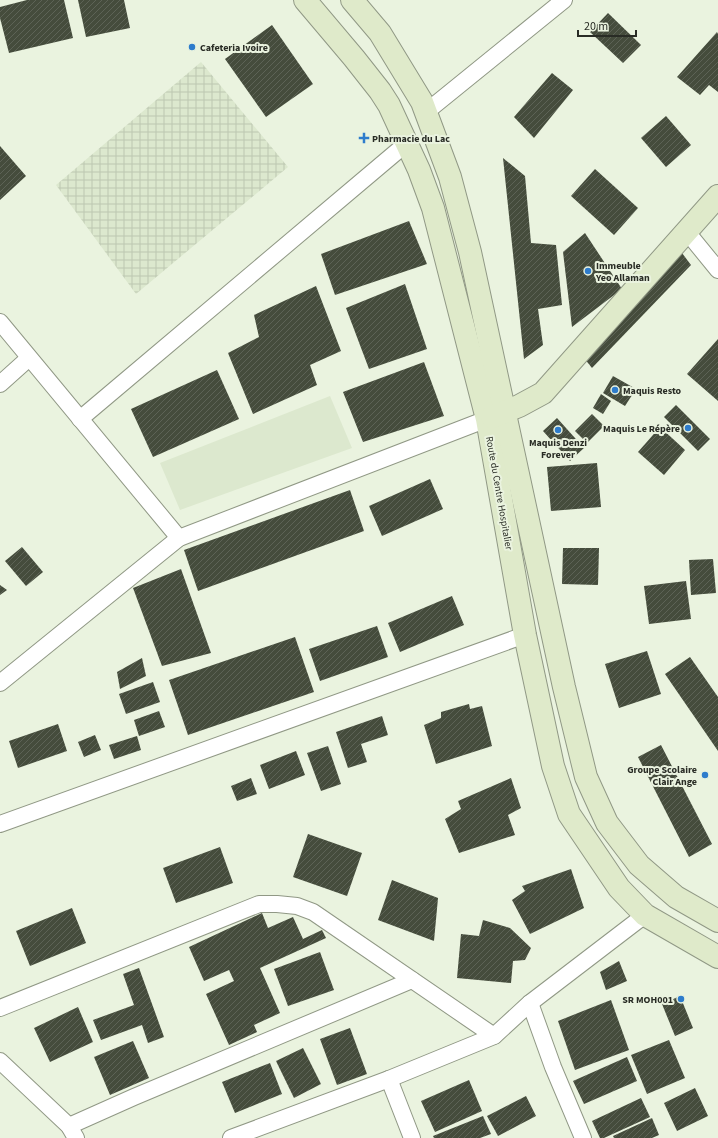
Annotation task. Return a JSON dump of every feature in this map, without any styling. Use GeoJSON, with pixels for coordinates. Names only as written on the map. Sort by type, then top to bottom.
{"type":"FeatureCollection","features":[{"type":"Feature","properties":{"kind":"street","name":"Route du Centre Hospitalier"},"geometry":{"type":"LineString","coordinates":[[305,0],[354,58],[389,105],[419,170],[433,208],[496,416],[586,777],[607,823],[639,865],[676,897],[718,921]]}},
{"type":"Feature","properties":{"kind":"street","name":"Route du Centre Hospitalier"},"geometry":{"type":"LineString","coordinates":[[352,0],[380,33],[422,102],[450,176],[470,252],[496,416],[525,635],[553,766],[569,814],[619,888],[645,915],[718,957]]}},
{"type":"Feature","properties":{"kind":"street"},"geometry":{"type":"LineString","coordinates":[[426,112],[564,0]]}},
{"type":"Feature","properties":{"kind":"street"},"geometry":{"type":"LineString","coordinates":[[80,419],[407,143]]}},
{"type":"Feature","properties":{"kind":"street"},"geometry":{"type":"LineString","coordinates":[[0,683],[179,538],[496,416],[544,393],[718,196]]}},
{"type":"Feature","properties":{"kind":"street"},"geometry":{"type":"LineString","coordinates":[[687,232],[718,270]]}},
{"type":"Feature","properties":{"kind":"street"},"geometry":{"type":"LineString","coordinates":[[0,322],[179,538]]}},
{"type":"Feature","properties":{"kind":"street"},"geometry":{"type":"LineString","coordinates":[[0,384],[29,358]]}},
{"type":"Feature","properties":{"kind":"street"},"geometry":{"type":"LineString","coordinates":[[0,824],[525,635]]}},
{"type":"Feature","properties":{"kind":"street"},"geometry":{"type":"LineString","coordinates":[[0,1008],[258,904],[276,904],[296,906],[313,912],[494,1036]]}},
{"type":"Feature","properties":{"kind":"street"},"geometry":{"type":"LineString","coordinates":[[231,1138],[389,1079],[494,1036],[530,1003],[645,915]]}},
{"type":"Feature","properties":{"kind":"street"},"geometry":{"type":"LineString","coordinates":[[0,1061],[73,1132],[134,1097],[412,980]]}},
{"type":"Feature","properties":{"kind":"street"},"geometry":{"type":"LineString","coordinates":[[530,1003],[553,1067],[583,1138]]}},
{"type":"Feature","properties":{"kind":"street"},"geometry":{"type":"LineString","coordinates":[[389,1079],[412,1138]]}},
{"type":"Feature","properties":{"kind":"shaded area"},"geometry":{"type":"Polygon","coordinates":[[[201,62],[288,167],[136,294],[56,185],[201,62]]]}},
{"type":"Feature","properties":{"kind":"shaded area"},"geometry":{"type":"Polygon","coordinates":[[[330,396],[352,448],[180,510],[160,463],[330,396]]]}},
{"type":"Feature","properties":{"kind":"building"},"geometry":{"type":"Polygon","coordinates":[[[27,0],[64,0],[73,38],[9,53],[0,18],[0,7],[27,0]]]}},
{"type":"Feature","properties":{"kind":"building"},"geometry":{"type":"Polygon","coordinates":[[[78,0],[124,0],[130,28],[86,37],[78,0]]]}},
{"type":"Feature","properties":{"kind":"building"},"geometry":{"type":"Polygon","coordinates":[[[608,13],[641,45],[623,63],[590,32],[608,13]]]}},
{"type":"Feature","properties":{"kind":"building"},"geometry":{"type":"Polygon","coordinates":[[[272,25],[313,84],[266,117],[225,59],[272,25]]]}},
{"type":"Feature","properties":{"kind":"building"},"geometry":{"type":"Polygon","coordinates":[[[717,32],[718,92],[709,85],[700,95],[677,77],[717,32]]]}},
{"type":"Feature","properties":{"kind":"building"},"geometry":{"type":"Polygon","coordinates":[[[552,73],[573,90],[534,138],[514,117],[552,73]]]}},
{"type":"Feature","properties":{"kind":"building"},"geometry":{"type":"Polygon","coordinates":[[[666,116],[691,145],[666,167],[641,138],[666,116]]]}},
{"type":"Feature","properties":{"kind":"building"},"geometry":{"type":"Polygon","coordinates":[[[0,146],[26,176],[0,200],[0,146]]]}},
{"type":"Feature","properties":{"kind":"building"},"geometry":{"type":"Polygon","coordinates":[[[503,158],[525,176],[531,243],[556,245],[562,305],[538,309],[543,345],[524,359],[503,158]]]}},
{"type":"Feature","properties":{"kind":"building"},"geometry":{"type":"Polygon","coordinates":[[[595,169],[638,208],[614,235],[571,196],[595,169]]]}},
{"type":"Feature","properties":{"kind":"building"},"geometry":{"type":"Polygon","coordinates":[[[409,221],[427,264],[335,295],[321,254],[409,221]]]}},
{"type":"Feature","properties":{"kind":"building","name":"Immeuble Yeo Allaman"},"geometry":{"type":"Polygon","coordinates":[[[585,233],[622,289],[572,327],[563,252],[585,233]]]}},
{"type":"Feature","properties":{"kind":"building"},"geometry":{"type":"Polygon","coordinates":[[[682,253],[691,265],[592,368],[584,358],[682,253]]]}},
{"type":"Feature","properties":{"kind":"building"},"geometry":{"type":"Polygon","coordinates":[[[405,284],[427,349],[369,369],[346,308],[405,284]]]}},
{"type":"Feature","properties":{"kind":"building"},"geometry":{"type":"Polygon","coordinates":[[[316,286],[341,351],[310,365],[317,385],[253,414],[228,353],[259,337],[254,315],[316,286]]]}},
{"type":"Feature","properties":{"kind":"building"},"geometry":{"type":"Polygon","coordinates":[[[718,339],[718,401],[687,374],[718,339]]]}},
{"type":"Feature","properties":{"kind":"building"},"geometry":{"type":"Polygon","coordinates":[[[424,362],[444,416],[363,442],[343,392],[424,362]]]}},
{"type":"Feature","properties":{"kind":"building"},"geometry":{"type":"Polygon","coordinates":[[[217,370],[239,419],[153,457],[131,409],[217,370]]]}},
{"type":"Feature","properties":{"kind":"building"},"geometry":{"type":"Polygon","coordinates":[[[613,376],[636,389],[625,406],[603,393],[613,376]]]}},
{"type":"Feature","properties":{"kind":"building"},"geometry":{"type":"Polygon","coordinates":[[[601,394],[611,401],[603,414],[593,408],[601,394]]]}},
{"type":"Feature","properties":{"kind":"building"},"geometry":{"type":"Polygon","coordinates":[[[676,405],[710,439],[698,451],[664,417],[676,405]]]}},
{"type":"Feature","properties":{"kind":"building"},"geometry":{"type":"Polygon","coordinates":[[[592,414],[604,426],[587,443],[575,431],[592,414]]]}},
{"type":"Feature","properties":{"kind":"building"},"geometry":{"type":"Polygon","coordinates":[[[557,418],[584,448],[570,461],[543,431],[557,418]]]}},
{"type":"Feature","properties":{"kind":"building"},"geometry":{"type":"Polygon","coordinates":[[[660,427],[685,450],[664,475],[638,452],[660,427]]]}},
{"type":"Feature","properties":{"kind":"building"},"geometry":{"type":"Polygon","coordinates":[[[597,463],[601,507],[551,511],[547,467],[597,463]]]}},
{"type":"Feature","properties":{"kind":"building"},"geometry":{"type":"Polygon","coordinates":[[[430,479],[443,509],[382,536],[369,506],[430,479]]]}},
{"type":"Feature","properties":{"kind":"building"},"geometry":{"type":"Polygon","coordinates":[[[350,490],[364,531],[198,591],[184,550],[350,490]]]}},
{"type":"Feature","properties":{"kind":"building"},"geometry":{"type":"Polygon","coordinates":[[[22,547],[43,572],[26,586],[5,561],[22,547]]]}},
{"type":"Feature","properties":{"kind":"building"},"geometry":{"type":"Polygon","coordinates":[[[563,548],[599,548],[598,585],[562,584],[563,548]]]}},
{"type":"Feature","properties":{"kind":"building"},"geometry":{"type":"Polygon","coordinates":[[[713,559],[716,593],[691,595],[689,560],[713,559]]]}},
{"type":"Feature","properties":{"kind":"building"},"geometry":{"type":"Polygon","coordinates":[[[181,569],[211,653],[162,666],[133,588],[181,569]]]}},
{"type":"Feature","properties":{"kind":"building"},"geometry":{"type":"Polygon","coordinates":[[[686,581],[691,619],[649,624],[644,586],[686,581]]]}},
{"type":"Feature","properties":{"kind":"building"},"geometry":{"type":"Polygon","coordinates":[[[0,585],[7,590],[0,595],[0,585]]]}},
{"type":"Feature","properties":{"kind":"building"},"geometry":{"type":"Polygon","coordinates":[[[452,596],[464,625],[400,652],[388,623],[452,596]]]}},
{"type":"Feature","properties":{"kind":"building"},"geometry":{"type":"Polygon","coordinates":[[[377,626],[388,657],[320,681],[309,649],[377,626]]]}},
{"type":"Feature","properties":{"kind":"building"},"geometry":{"type":"Polygon","coordinates":[[[295,637],[314,692],[188,735],[169,680],[295,637]]]}},
{"type":"Feature","properties":{"kind":"building"},"geometry":{"type":"Polygon","coordinates":[[[647,651],[661,694],[619,708],[605,664],[647,651]]]}},
{"type":"Feature","properties":{"kind":"building"},"geometry":{"type":"Polygon","coordinates":[[[690,657],[718,697],[718,751],[665,674],[690,657]]]}},
{"type":"Feature","properties":{"kind":"building"},"geometry":{"type":"Polygon","coordinates":[[[142,658],[146,676],[120,689],[117,672],[142,658]]]}},
{"type":"Feature","properties":{"kind":"building"},"geometry":{"type":"Polygon","coordinates":[[[153,682],[160,702],[126,714],[119,694],[153,682]]]}},
{"type":"Feature","properties":{"kind":"building"},"geometry":{"type":"Polygon","coordinates":[[[469,704],[470,709],[482,706],[492,746],[436,764],[424,725],[441,718],[441,712],[469,704]]]}},
{"type":"Feature","properties":{"kind":"building"},"geometry":{"type":"Polygon","coordinates":[[[159,711],[165,727],[139,736],[134,720],[159,711]]]}},
{"type":"Feature","properties":{"kind":"building"},"geometry":{"type":"Polygon","coordinates":[[[382,716],[388,735],[361,744],[367,762],[348,768],[336,732],[382,716]]]}},
{"type":"Feature","properties":{"kind":"building"},"geometry":{"type":"Polygon","coordinates":[[[58,724],[67,751],[18,768],[9,741],[58,724]]]}},
{"type":"Feature","properties":{"kind":"building"},"geometry":{"type":"Polygon","coordinates":[[[95,735],[101,750],[84,757],[78,742],[95,735]]]}},
{"type":"Feature","properties":{"kind":"building"},"geometry":{"type":"Polygon","coordinates":[[[137,736],[141,750],[114,759],[109,745],[137,736]]]}},
{"type":"Feature","properties":{"kind":"building"},"geometry":{"type":"Polygon","coordinates":[[[661,745],[712,844],[689,857],[638,757],[661,745]]]}},
{"type":"Feature","properties":{"kind":"building"},"geometry":{"type":"Polygon","coordinates":[[[328,746],[341,784],[321,791],[307,753],[328,746]]]}},
{"type":"Feature","properties":{"kind":"building"},"geometry":{"type":"Polygon","coordinates":[[[296,751],[305,775],[269,789],[260,765],[296,751]]]}},
{"type":"Feature","properties":{"kind":"building"},"geometry":{"type":"Polygon","coordinates":[[[251,778],[257,794],[237,801],[231,786],[251,778]]]}},
{"type":"Feature","properties":{"kind":"building"},"geometry":{"type":"Polygon","coordinates":[[[511,778],[521,808],[508,815],[515,835],[459,853],[445,819],[461,809],[458,801],[511,778]]]}},
{"type":"Feature","properties":{"kind":"building"},"geometry":{"type":"Polygon","coordinates":[[[308,834],[362,853],[347,896],[293,877],[308,834]]]}},
{"type":"Feature","properties":{"kind":"building"},"geometry":{"type":"Polygon","coordinates":[[[220,847],[233,883],[176,903],[163,868],[220,847]]]}},
{"type":"Feature","properties":{"kind":"building"},"geometry":{"type":"Polygon","coordinates":[[[571,869],[584,908],[530,934],[512,900],[525,891],[522,886],[571,869]]]}},
{"type":"Feature","properties":{"kind":"building"},"geometry":{"type":"Polygon","coordinates":[[[392,880],[438,898],[434,941],[378,920],[392,880]]]}},
{"type":"Feature","properties":{"kind":"building"},"geometry":{"type":"Polygon","coordinates":[[[72,908],[86,943],[30,966],[16,931],[72,908]]]}},
{"type":"Feature","properties":{"kind":"building"},"geometry":{"type":"Polygon","coordinates":[[[262,913],[268,928],[293,917],[303,939],[322,930],[326,938],[260,968],[280,1013],[254,1025],[257,1032],[229,1045],[206,994],[234,981],[229,970],[204,981],[189,947],[262,913]]]}},
{"type":"Feature","properties":{"kind":"building"},"geometry":{"type":"Polygon","coordinates":[[[483,920],[510,928],[531,948],[525,960],[513,961],[511,983],[457,978],[461,934],[479,936],[483,920]]]}},
{"type":"Feature","properties":{"kind":"building"},"geometry":{"type":"Polygon","coordinates":[[[320,952],[334,990],[288,1006],[274,969],[320,952]]]}},
{"type":"Feature","properties":{"kind":"building"},"geometry":{"type":"Polygon","coordinates":[[[619,961],[627,981],[606,990],[600,972],[619,961]]]}},
{"type":"Feature","properties":{"kind":"building"},"geometry":{"type":"Polygon","coordinates":[[[139,968],[164,1037],[148,1043],[142,1025],[101,1040],[93,1020],[134,1005],[123,974],[139,968]]]}},
{"type":"Feature","properties":{"kind":"building"},"geometry":{"type":"Polygon","coordinates":[[[680,996],[693,1028],[675,1036],[662,1004],[680,996]]]}},
{"type":"Feature","properties":{"kind":"building"},"geometry":{"type":"Polygon","coordinates":[[[611,1000],[629,1050],[575,1070],[558,1021],[611,1000]]]}},
{"type":"Feature","properties":{"kind":"building"},"geometry":{"type":"Polygon","coordinates":[[[78,1007],[93,1042],[50,1062],[34,1028],[78,1007]]]}},
{"type":"Feature","properties":{"kind":"building"},"geometry":{"type":"Polygon","coordinates":[[[350,1028],[367,1074],[337,1085],[320,1039],[350,1028]]]}},
{"type":"Feature","properties":{"kind":"building"},"geometry":{"type":"Polygon","coordinates":[[[669,1040],[685,1078],[647,1094],[631,1055],[669,1040]]]}},
{"type":"Feature","properties":{"kind":"building"},"geometry":{"type":"Polygon","coordinates":[[[133,1041],[149,1078],[110,1095],[94,1057],[133,1041]]]}},
{"type":"Feature","properties":{"kind":"building"},"geometry":{"type":"Polygon","coordinates":[[[303,1048],[321,1084],[294,1098],[276,1061],[303,1048]]]}},
{"type":"Feature","properties":{"kind":"building"},"geometry":{"type":"Polygon","coordinates":[[[627,1057],[637,1081],[584,1104],[573,1081],[627,1057]]]}},
{"type":"Feature","properties":{"kind":"building"},"geometry":{"type":"Polygon","coordinates":[[[270,1063],[282,1094],[235,1113],[222,1082],[270,1063]]]}},
{"type":"Feature","properties":{"kind":"building"},"geometry":{"type":"Polygon","coordinates":[[[469,1080],[482,1111],[435,1132],[421,1101],[469,1080]]]}},
{"type":"Feature","properties":{"kind":"building"},"geometry":{"type":"Polygon","coordinates":[[[695,1088],[708,1116],[677,1131],[664,1103],[695,1088]]]}},
{"type":"Feature","properties":{"kind":"building"},"geometry":{"type":"Polygon","coordinates":[[[526,1096],[536,1116],[498,1136],[487,1116],[526,1096]]]}},
{"type":"Feature","properties":{"kind":"building"},"geometry":{"type":"Polygon","coordinates":[[[641,1098],[650,1117],[604,1138],[600,1138],[592,1121],[641,1098]]]}},
{"type":"Feature","properties":{"kind":"building"},"geometry":{"type":"Polygon","coordinates":[[[483,1116],[491,1134],[480,1138],[434,1138],[433,1136],[483,1116]]]}},
{"type":"Feature","properties":{"kind":"building"},"geometry":{"type":"Polygon","coordinates":[[[652,1118],[659,1135],[652,1138],[614,1138],[613,1136],[652,1118]]]}},
{"type":"Feature","properties":{"kind":"place","name":"Cafeteria Ivoire"},"geometry":{"type":"Point","coordinates":[192,47]}},
{"type":"Feature","properties":{"kind":"place","name":"Pharmacie du Lac"},"geometry":{"type":"Point","coordinates":[364,138]}},
{"type":"Feature","properties":{"kind":"place","name":"Immeuble Yeo Allaman"},"geometry":{"type":"Point","coordinates":[588,271]}},
{"type":"Feature","properties":{"kind":"place","name":"Maquis Resto"},"geometry":{"type":"Point","coordinates":[615,390]}},
{"type":"Feature","properties":{"kind":"place","name":"Maquis Le Répère"},"geometry":{"type":"Point","coordinates":[688,428]}},
{"type":"Feature","properties":{"kind":"place","name":"Maquis Denzi Forever"},"geometry":{"type":"Point","coordinates":[558,430]}},
{"type":"Feature","properties":{"kind":"place","name":"Groupe Scolaire Clair Ange"},"geometry":{"type":"Point","coordinates":[705,775]}},
{"type":"Feature","properties":{"kind":"place","name":"SR MOH001"},"geometry":{"type":"Point","coordinates":[681,999]}}]}
